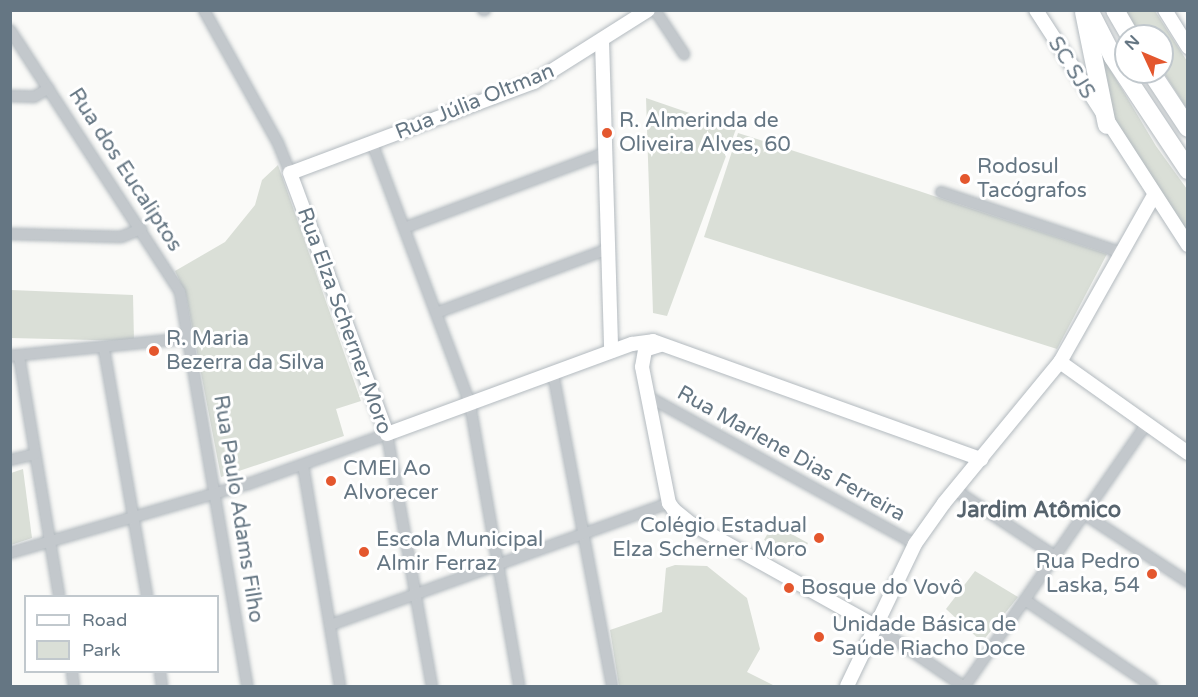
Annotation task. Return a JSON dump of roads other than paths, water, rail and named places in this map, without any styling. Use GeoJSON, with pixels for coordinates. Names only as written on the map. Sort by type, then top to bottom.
{"type":"FeatureCollection","features":[{"type":"Feature","properties":{"kind":"highway"},"geometry":{"type":"LineString","coordinates":[[1084,10],[1107,125]]}},
{"type":"Feature","properties":{"kind":"highway"},"geometry":{"type":"LineString","coordinates":[[1089,10],[1113,57],[1188,171]]}},
{"type":"Feature","properties":{"kind":"highway"},"geometry":{"type":"LineString","coordinates":[[1115,10],[1123,24]]}},
{"type":"Feature","properties":{"kind":"highway"},"geometry":{"type":"LineString","coordinates":[[1159,84],[1188,128]]}},
{"type":"Feature","properties":{"kind":"street","name":"Rua Elza Scherner Moro"},"geometry":{"type":"LineString","coordinates":[[204,10],[278,142],[387,434],[432,687]]}},
{"type":"Feature","properties":{"kind":"street","name":"Rua Júlia Oltman"},"geometry":{"type":"LineString","coordinates":[[290,172],[534,82],[648,10]]}},
{"type":"Feature","properties":{"kind":"street"},"geometry":{"type":"LineString","coordinates":[[655,10],[684,54]]}},
{"type":"Feature","properties":{"kind":"street","name":"SC SJS"},"geometry":{"type":"LineString","coordinates":[[1036,10],[1107,125],[1188,244]]}},
{"type":"Feature","properties":{"kind":"street"},"geometry":{"type":"LineString","coordinates":[[1165,10],[1188,47]]}},
{"type":"Feature","properties":{"kind":"street","name":"Rua dos Eucaliptos"},"geometry":{"type":"LineString","coordinates":[[10,30],[177,285],[190,338]]}},
{"type":"Feature","properties":{"kind":"street"},"geometry":{"type":"LineString","coordinates":[[602,41],[611,351]]}},
{"type":"Feature","properties":{"kind":"street"},"geometry":{"type":"LineString","coordinates":[[10,96],[34,97],[49,88]]}},
{"type":"Feature","properties":{"kind":"street"},"geometry":{"type":"LineString","coordinates":[[372,143],[470,404],[519,687]]}},
{"type":"Feature","properties":{"kind":"street"},"geometry":{"type":"LineString","coordinates":[[404,228],[605,153]]}},
{"type":"Feature","properties":{"kind":"street"},"geometry":{"type":"LineString","coordinates":[[940,192],[1122,253]]}},
{"type":"Feature","properties":{"kind":"street"},"geometry":{"type":"LineString","coordinates":[[847,687],[915,544],[955,490],[1060,362],[1154,195]]}},
{"type":"Feature","properties":{"kind":"street"},"geometry":{"type":"LineString","coordinates":[[10,234],[121,237],[141,230]]}},
{"type":"Feature","properties":{"kind":"street"},"geometry":{"type":"LineString","coordinates":[[436,313],[608,249]]}},
{"type":"Feature","properties":{"kind":"street"},"geometry":{"type":"LineString","coordinates":[[59,595],[35,454],[15,356],[104,349],[190,338]]}},
{"type":"Feature","properties":{"kind":"street","name":"Rua Paulo Adams Filho"},"geometry":{"type":"LineString","coordinates":[[190,338],[247,687]]}},
{"type":"Feature","properties":{"kind":"street"},"geometry":{"type":"LineString","coordinates":[[10,553],[303,465],[611,351],[642,342],[665,344],[981,459]]}},
{"type":"Feature","properties":{"kind":"street"},"geometry":{"type":"LineString","coordinates":[[665,344],[645,350],[642,368],[669,503],[690,523],[875,626],[964,687],[1146,425]]}},
{"type":"Feature","properties":{"kind":"street"},"geometry":{"type":"LineString","coordinates":[[104,349],[147,595]]}},
{"type":"Feature","properties":{"kind":"street"},"geometry":{"type":"LineString","coordinates":[[611,351],[628,351],[642,368]]}},
{"type":"Feature","properties":{"kind":"street"},"geometry":{"type":"LineString","coordinates":[[1060,362],[1188,453]]}},
{"type":"Feature","properties":{"kind":"street"},"geometry":{"type":"LineString","coordinates":[[553,373],[612,687]]}},
{"type":"Feature","properties":{"kind":"street","name":"Rua Marlene Dias Ferreira"},"geometry":{"type":"LineString","coordinates":[[649,397],[915,544]]}},
{"type":"Feature","properties":{"kind":"street"},"geometry":{"type":"LineString","coordinates":[[10,460],[35,454]]}},
{"type":"Feature","properties":{"kind":"street"},"geometry":{"type":"LineString","coordinates":[[303,465],[340,687]]}},
{"type":"Feature","properties":{"kind":"street"},"geometry":{"type":"LineString","coordinates":[[955,490],[1055,556]]}},
{"type":"Feature","properties":{"kind":"street"},"geometry":{"type":"LineString","coordinates":[[330,625],[669,503]]}},
{"type":"Feature","properties":{"kind":"street"},"geometry":{"type":"LineString","coordinates":[[1084,514],[1188,582]]}},
{"type":"Feature","properties":{"kind":"street"},"geometry":{"type":"LineString","coordinates":[[1025,600],[1152,687]]}},
{"type":"Feature","properties":{"kind":"place","name":"R. Almerinda de Oliveira Alves, 60"},"geometry":{"type":"Point","coordinates":[607,133]}},
{"type":"Feature","properties":{"kind":"place","name":"Rodosul Tacógrafos"},"geometry":{"type":"Point","coordinates":[965,179]}},
{"type":"Feature","properties":{"kind":"place","name":"R. Maria Bezerra da Silva"},"geometry":{"type":"Point","coordinates":[154,351]}},
{"type":"Feature","properties":{"kind":"place","name":"CMEI Ao Alvorecer"},"geometry":{"type":"Point","coordinates":[331,481]}},
{"type":"Feature","properties":{"kind":"place","name":"Colégio Estadual Elza Scherner Moro"},"geometry":{"type":"Point","coordinates":[819,538]}},
{"type":"Feature","properties":{"kind":"place","name":"Escola Municipal Almir Ferraz"},"geometry":{"type":"Point","coordinates":[364,552]}},
{"type":"Feature","properties":{"kind":"place","name":"Rua Pedro Laska, 54"},"geometry":{"type":"Point","coordinates":[1152,574]}},
{"type":"Feature","properties":{"kind":"place","name":"Bosque do Vovô"},"geometry":{"type":"Point","coordinates":[789,588]}},
{"type":"Feature","properties":{"kind":"place","name":"Unidade Básica de Saúde Riacho Doce"},"geometry":{"type":"Point","coordinates":[819,637]}},
{"type":"Feature","properties":{"kind":"district","name":"Jardim Atômico"},"geometry":{"type":"Point","coordinates":[1039,511]}}]}
